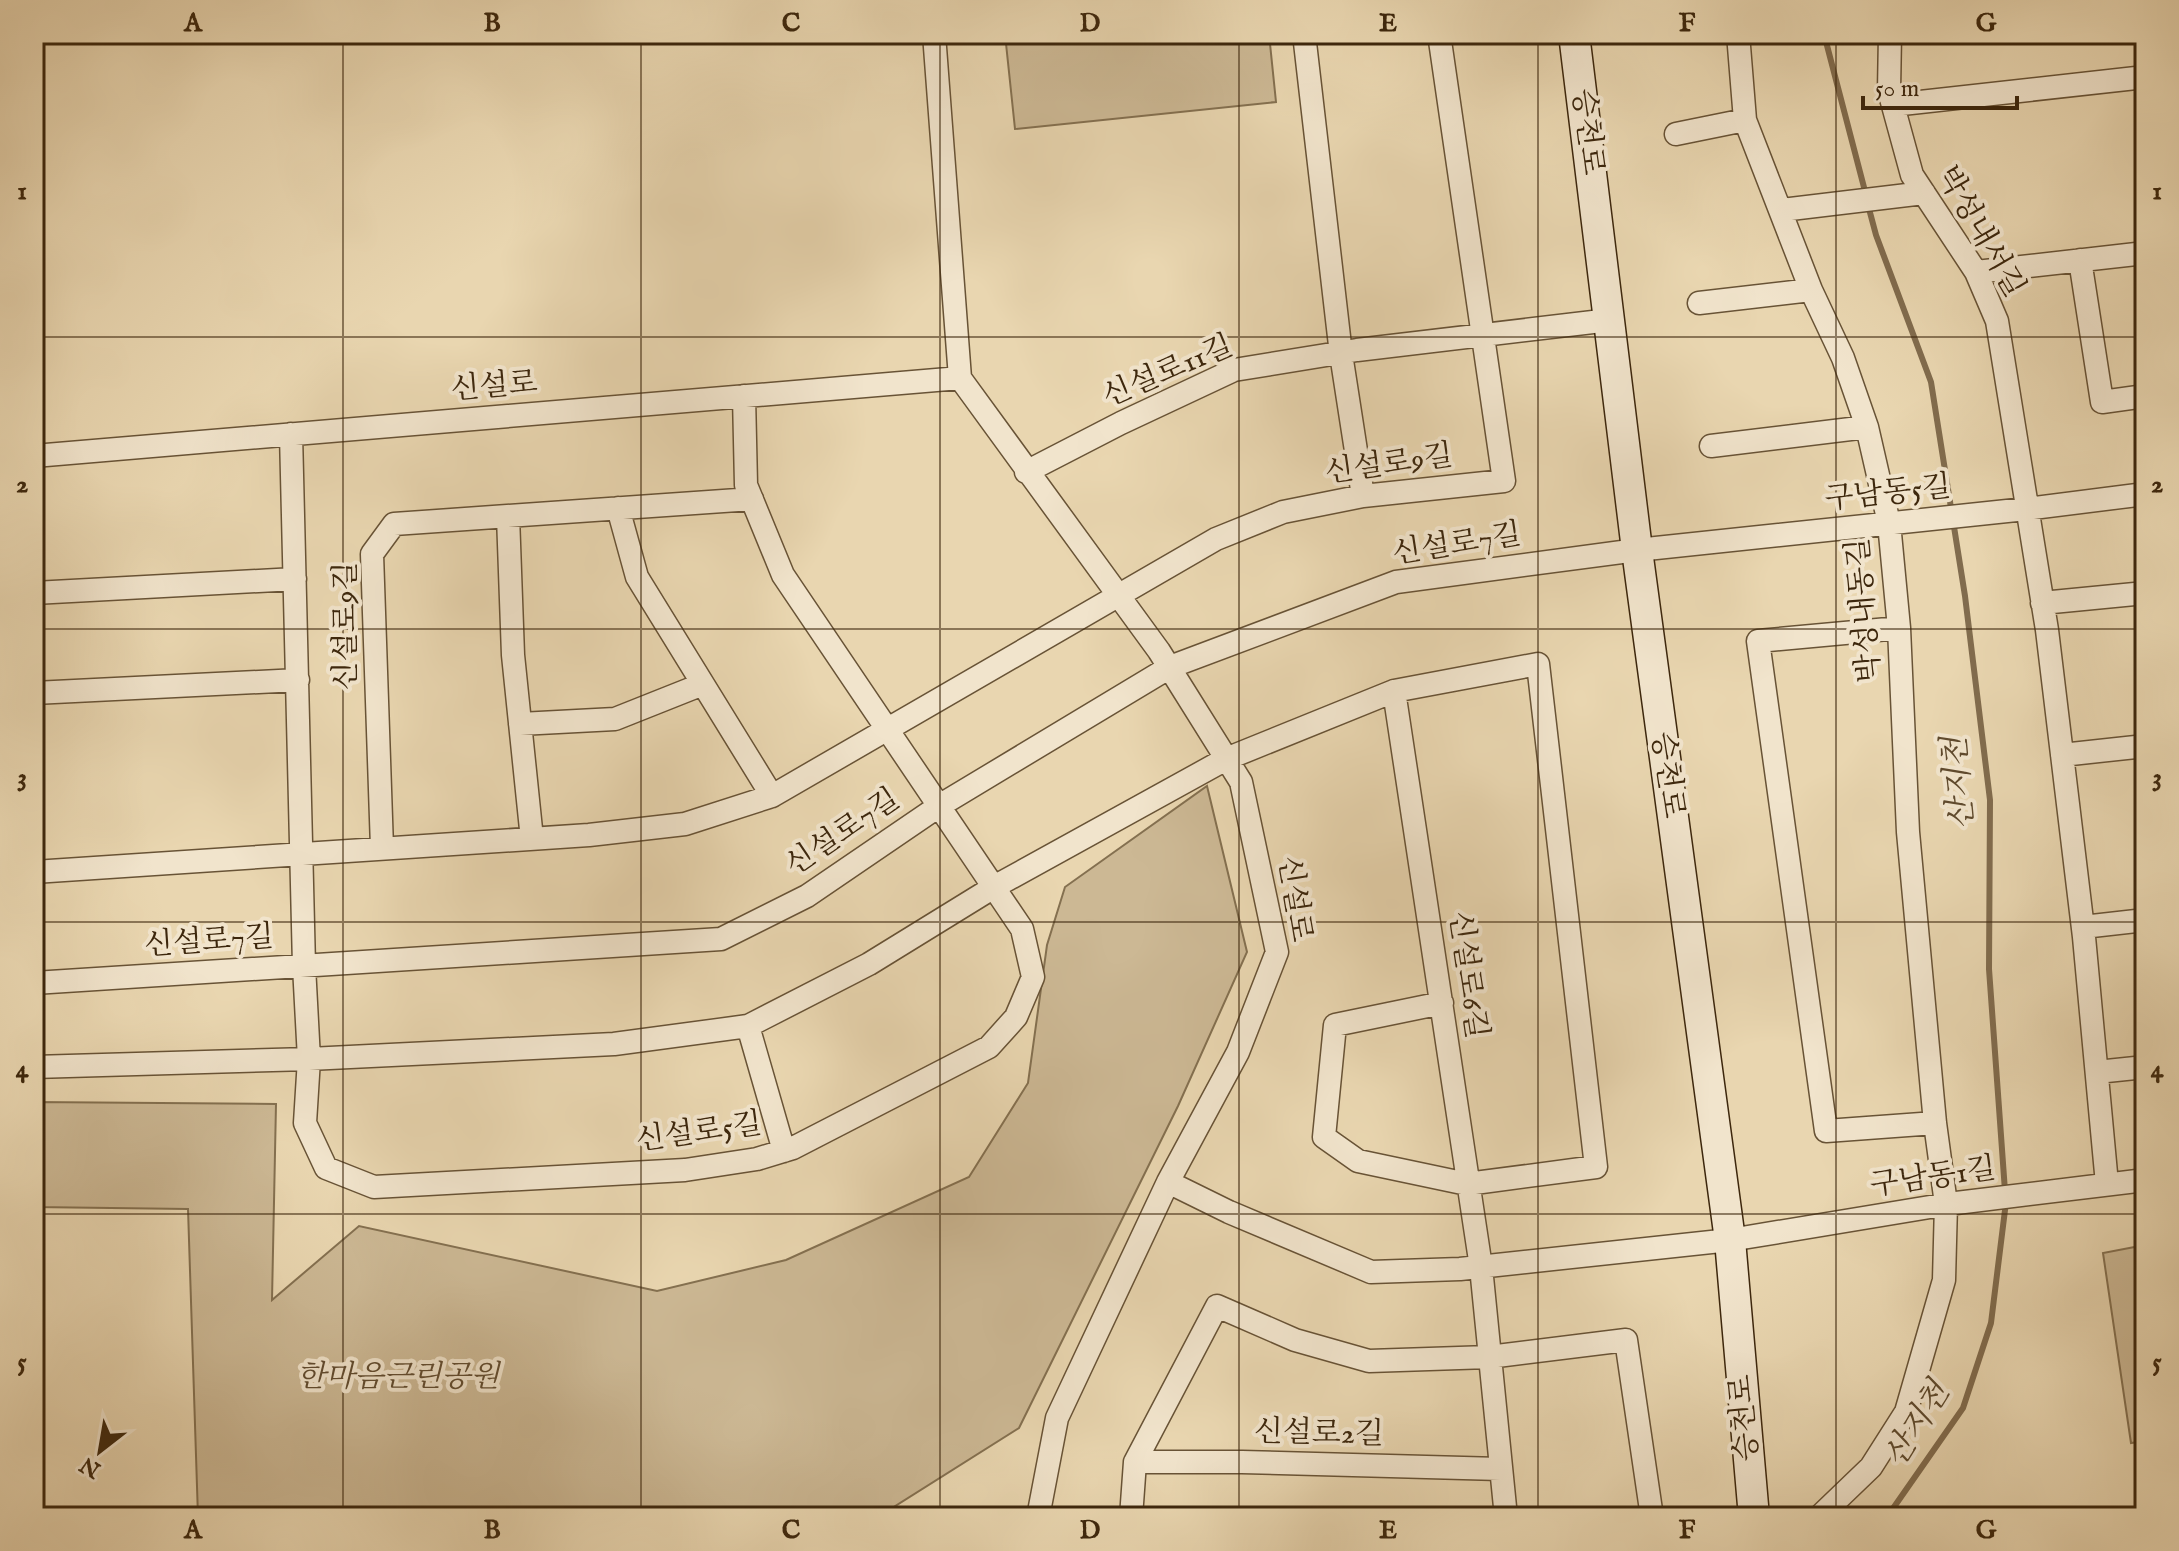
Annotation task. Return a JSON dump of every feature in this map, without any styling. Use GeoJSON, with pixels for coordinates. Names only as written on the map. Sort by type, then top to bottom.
{"type":"FeatureCollection","features":[{"type":"Feature","properties":{"kind":"main road","name":"승천로"},"geometry":{"type":"LineString","coordinates":[[1574,34],[1637,550],[1730,1240],[1754,1517]]}},
{"type":"Feature","properties":{"kind":"street"},"geometry":{"type":"LineString","coordinates":[[934,34],[960,378]]}},
{"type":"Feature","properties":{"kind":"street"},"geometry":{"type":"LineString","coordinates":[[1304,34],[1341,354],[1363,496]]}},
{"type":"Feature","properties":{"kind":"street","name":"신설로9길"},"geometry":{"type":"LineString","coordinates":[[34,872],[532,839],[685,824],[772,796],[1216,539],[1283,512],[1363,496],[1504,481],[1439,34]]}},
{"type":"Feature","properties":{"kind":"street","name":"박성내동길"},"geometry":{"type":"LineString","coordinates":[[1738,34],[1745,120],[1811,290],[1843,358],[1898,523],[1908,832],[1935,1123],[1947,1204],[1944,1280],[1906,1412],[1871,1467],[1819,1517]]}},
{"type":"Feature","properties":{"kind":"street","name":"박성내서길"},"geometry":{"type":"LineString","coordinates":[[1890,34],[1889,91],[1912,175],[1976,272],[1997,321],[2042,603],[2062,755],[2083,927],[2107,1184]]}},
{"type":"Feature","properties":{"kind":"street"},"geometry":{"type":"LineString","coordinates":[[1893,105],[2145,77]]}},
{"type":"Feature","properties":{"kind":"street"},"geometry":{"type":"LineString","coordinates":[[1676,134],[1745,120]]}},
{"type":"Feature","properties":{"kind":"street"},"geometry":{"type":"LineString","coordinates":[[1782,210],[1924,193]]}},
{"type":"Feature","properties":{"kind":"street"},"geometry":{"type":"LineString","coordinates":[[1976,272],[2145,253]]}},
{"type":"Feature","properties":{"kind":"street"},"geometry":{"type":"LineString","coordinates":[[2080,260],[2102,402],[2145,396]]}},
{"type":"Feature","properties":{"kind":"street"},"geometry":{"type":"LineString","coordinates":[[1699,303],[1811,290]]}},
{"type":"Feature","properties":{"kind":"street","name":"신설로11길"},"geometry":{"type":"LineString","coordinates":[[1026,472],[1234,370],[1610,320]]}},
{"type":"Feature","properties":{"kind":"street","name":"신설로"},"geometry":{"type":"LineString","coordinates":[[34,456],[960,378],[1170,667],[1241,782],[1277,952],[1238,1052],[1168,1182],[1057,1418],[1038,1517]]}},
{"type":"Feature","properties":{"kind":"street"},"geometry":{"type":"LineString","coordinates":[[744,396],[746,485],[783,575],[994,887]]}},
{"type":"Feature","properties":{"kind":"street"},"geometry":{"type":"LineString","coordinates":[[1711,446],[1867,427]]}},
{"type":"Feature","properties":{"kind":"street","name":"신설로5길"},"geometry":{"type":"LineString","coordinates":[[291,434],[309,1059],[305,1123],[326,1168],[374,1187],[685,1170],[757,1159],[793,1148],[989,1047],[1016,1017],[1033,977],[1022,929],[994,887]]}},
{"type":"Feature","properties":{"kind":"street","name":"구남동5길"},"geometry":{"type":"LineString","coordinates":[[1637,550],[2145,494]]}},
{"type":"Feature","properties":{"kind":"street","name":"신설로9길"},"geometry":{"type":"LineString","coordinates":[[382,848],[372,554],[394,524],[752,499]]}},
{"type":"Feature","properties":{"kind":"street"},"geometry":{"type":"LineString","coordinates":[[618,508],[637,577],[772,796]]}},
{"type":"Feature","properties":{"kind":"street"},"geometry":{"type":"LineString","coordinates":[[508,516],[513,655],[532,839]]}},
{"type":"Feature","properties":{"kind":"street","name":"신설로7길"},"geometry":{"type":"LineString","coordinates":[[34,983],[721,939],[807,896],[939,806],[1170,667],[1396,582],[1637,550]]}},
{"type":"Feature","properties":{"kind":"street","name":"신설로9길"},"geometry":{"type":"LineString","coordinates":[[34,593],[295,579]]}},
{"type":"Feature","properties":{"kind":"street"},"geometry":{"type":"LineString","coordinates":[[2042,603],[2145,593]]}},
{"type":"Feature","properties":{"kind":"street"},"geometry":{"type":"LineString","coordinates":[[1899,628],[1758,641],[1826,1131],[1935,1123]]}},
{"type":"Feature","properties":{"kind":"street"},"geometry":{"type":"LineString","coordinates":[[34,1067],[309,1059],[614,1044],[748,1026],[869,964],[994,887],[1226,759],[1394,691],[1538,664],[1596,1167],[1467,1184],[1358,1161],[1324,1137],[1335,1025],[1442,1003]]}},
{"type":"Feature","properties":{"kind":"street","name":"신설로9길"},"geometry":{"type":"LineString","coordinates":[[34,693],[298,680]]}},
{"type":"Feature","properties":{"kind":"street"},"geometry":{"type":"LineString","coordinates":[[520,724],[615,719],[703,684]]}},
{"type":"Feature","properties":{"kind":"street","name":"신설로6길"},"geometry":{"type":"LineString","coordinates":[[1394,691],[1481,1267]]}},
{"type":"Feature","properties":{"kind":"street"},"geometry":{"type":"LineString","coordinates":[[2062,755],[2145,746]]}},
{"type":"Feature","properties":{"kind":"street"},"geometry":{"type":"LineString","coordinates":[[2083,927],[2145,920]]}},
{"type":"Feature","properties":{"kind":"street"},"geometry":{"type":"LineString","coordinates":[[748,1026],[784,1151]]}},
{"type":"Feature","properties":{"kind":"street"},"geometry":{"type":"LineString","coordinates":[[2097,1072],[2145,1067]]}},
{"type":"Feature","properties":{"kind":"street","name":"구남동1길"},"geometry":{"type":"LineString","coordinates":[[1168,1182],[1229,1212],[1371,1272],[1481,1267],[1730,1240],[1947,1204],[2145,1180]]}},
{"type":"Feature","properties":{"kind":"street"},"geometry":{"type":"LineString","coordinates":[[1481,1267],[1506,1517]]}},
{"type":"Feature","properties":{"kind":"street"},"geometry":{"type":"LineString","coordinates":[[1131,1517],[1135,1462],[1217,1306],[1295,1340],[1369,1361],[1489,1357],[1626,1340],[1652,1517]]}},
{"type":"Feature","properties":{"kind":"street","name":"신설로2길"},"geometry":{"type":"LineString","coordinates":[[1135,1462],[1500,1469]]}},
{"type":"Feature","properties":{"kind":"green space"},"geometry":{"type":"Polygon","coordinates":[[[1005,34],[1269,34],[1276,102],[1015,129],[1005,34]]]}},
{"type":"Feature","properties":{"kind":"green space","name":"한마음근린공원"},"geometry":{"type":"Polygon","coordinates":[[[1207,786],[1247,952],[1178,1106],[1019,1428],[892,1508],[864,1517],[198,1517],[188,1209],[34,1207],[34,1102],[276,1104],[272,1300],[359,1226],[657,1291],[786,1260],[969,1177],[1028,1083],[1047,945],[1065,887],[1207,786]]]}},
{"type":"Feature","properties":{"kind":"green space"},"geometry":{"type":"Polygon","coordinates":[[[2145,1245],[2145,1441],[2131,1443],[2103,1253],[2145,1245]]]}},
{"type":"Feature","properties":{"kind":"waterway","name":"산지천"},"geometry":{"type":"LineString","coordinates":[[1824,34],[1866,195]]}},
{"type":"Feature","properties":{"kind":"waterway","name":"산지천"},"geometry":{"type":"LineString","coordinates":[[1868,205],[1876,235],[1931,382],[1965,596],[1990,800],[1989,969],[2005,1191]]}},
{"type":"Feature","properties":{"kind":"waterway","name":"산지천"},"geometry":{"type":"LineString","coordinates":[[1887,1517],[1963,1408],[1991,1323],[2006,1202]]}}]}
